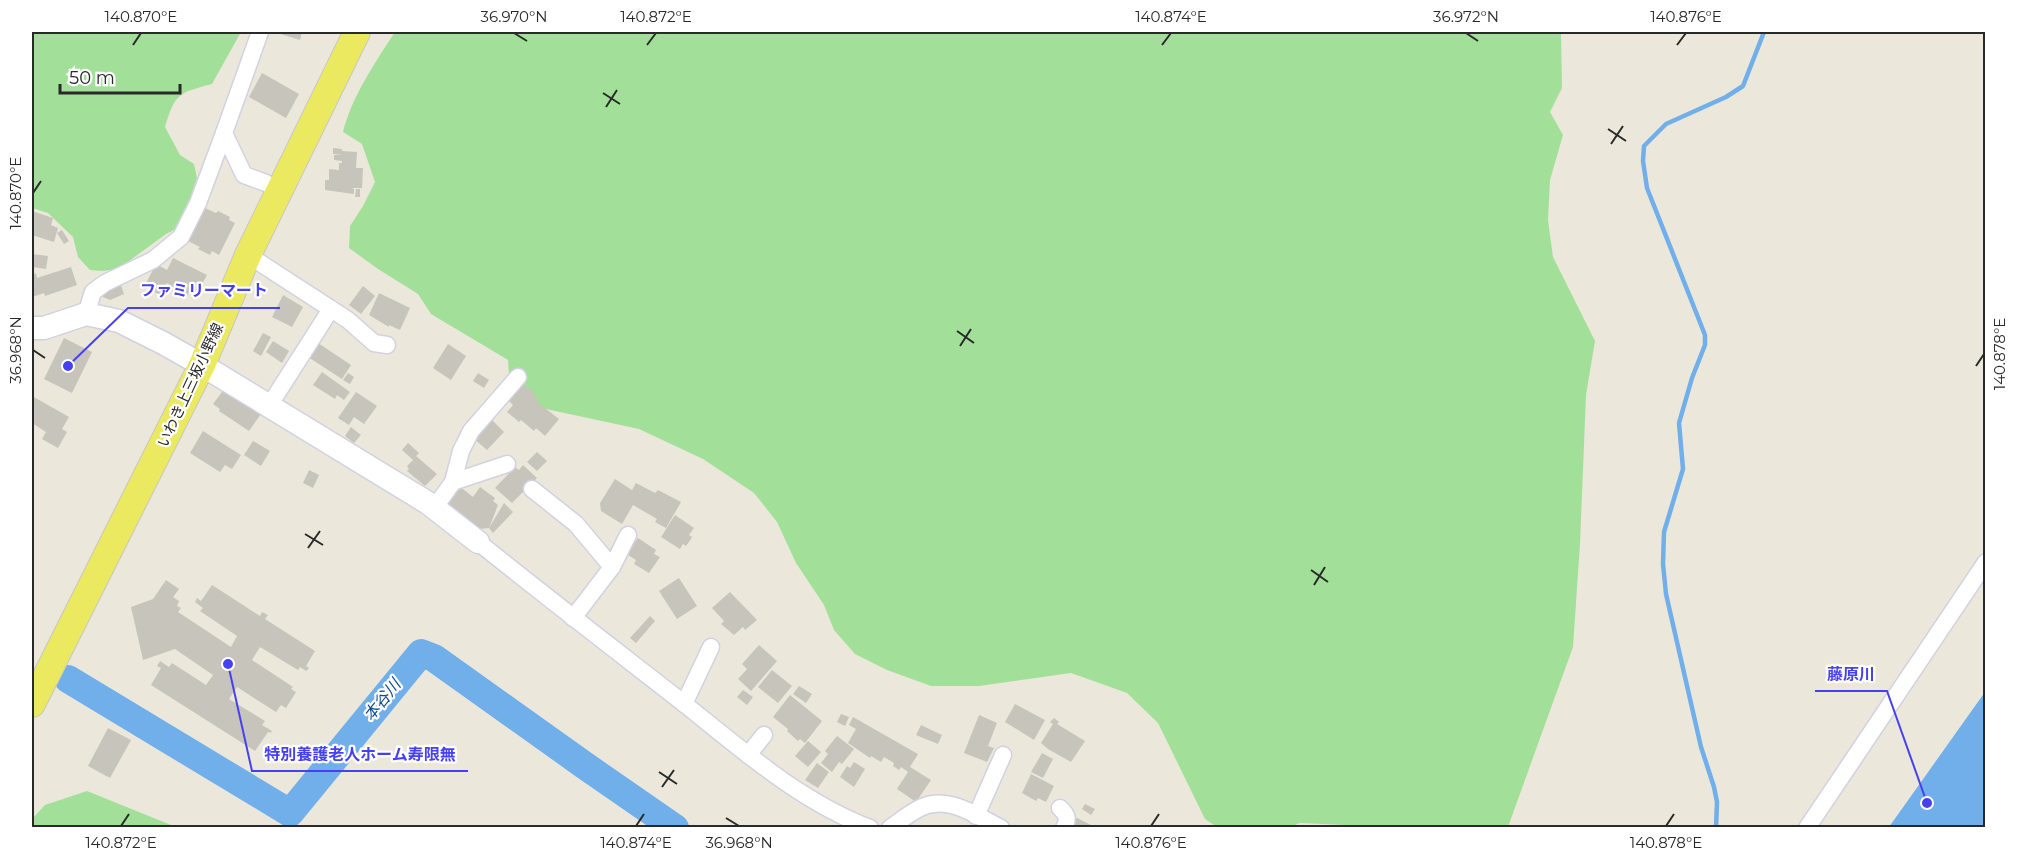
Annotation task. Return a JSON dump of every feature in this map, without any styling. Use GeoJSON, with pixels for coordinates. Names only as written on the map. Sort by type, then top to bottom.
{"type":"FeatureCollection","features":[{"type":"Feature","properties":{"kind":"main road","name":"いわき上三坂小野線"},"geometry":{"type":"LineString","coordinates":[[34,692],[202,365],[248,255],[357,32]]}},
{"type":"Feature","properties":{"kind":"street"},"geometry":{"type":"LineString","coordinates":[[86,314],[93,292],[105,282],[153,260],[181,237],[198,203],[260,32]]}},
{"type":"Feature","properties":{"kind":"street"},"geometry":{"type":"LineString","coordinates":[[224,133],[244,175],[266,183],[279,191]]}},
{"type":"Feature","properties":{"kind":"street"},"geometry":{"type":"LineString","coordinates":[[248,255],[348,320],[374,343],[387,345]]}},
{"type":"Feature","properties":{"kind":"street"},"geometry":{"type":"LineString","coordinates":[[269,406],[331,309]]}},
{"type":"Feature","properties":{"kind":"street"},"geometry":{"type":"LineString","coordinates":[[32,328],[44,328],[86,314],[119,321],[202,365],[435,507],[748,755],[825,807],[870,828]]}},
{"type":"Feature","properties":{"kind":"street"},"geometry":{"type":"LineString","coordinates":[[435,507],[453,482],[461,451],[471,431],[518,377]]}},
{"type":"Feature","properties":{"kind":"street"},"geometry":{"type":"LineString","coordinates":[[453,482],[507,464]]}},
{"type":"Feature","properties":{"kind":"street"},"geometry":{"type":"LineString","coordinates":[[532,489],[576,524],[612,567]]}},
{"type":"Feature","properties":{"kind":"street"},"geometry":{"type":"LineString","coordinates":[[573,618],[612,567],[628,535]]}},
{"type":"Feature","properties":{"kind":"street"},"geometry":{"type":"LineString","coordinates":[[1807,828],[1986,562]]}},
{"type":"Feature","properties":{"kind":"street"},"geometry":{"type":"LineString","coordinates":[[684,704],[711,647]]}},
{"type":"Feature","properties":{"kind":"street"},"geometry":{"type":"LineString","coordinates":[[748,755],[764,735]]}},
{"type":"Feature","properties":{"kind":"street"},"geometry":{"type":"LineString","coordinates":[[976,816],[1003,755]]}},
{"type":"Feature","properties":{"kind":"street"},"geometry":{"type":"LineString","coordinates":[[891,828],[921,807],[944,802],[1001,828]]}},
{"type":"Feature","properties":{"kind":"street"},"geometry":{"type":"LineString","coordinates":[[1060,808],[1067,815],[1065,828]]}},
{"type":"Feature","properties":{"kind":"green space"},"geometry":{"type":"Polygon","coordinates":[[[32,32],[241,32],[212,84],[180,96],[172,107],[165,127],[180,155],[194,164],[197,178],[176,229],[118,269],[90,270],[78,257],[73,237],[48,213],[32,208],[32,32]]]}},
{"type":"Feature","properties":{"kind":"green space"},"geometry":{"type":"Polygon","coordinates":[[[395,32],[1561,32],[1562,88],[1550,112],[1563,135],[1550,180],[1548,220],[1553,257],[1595,341],[1586,395],[1573,647],[1508,827],[1348,828],[1345,825],[1300,823],[1290,827],[1217,827],[1205,819],[1158,723],[1127,693],[1071,673],[979,686],[931,686],[887,670],[855,654],[834,630],[824,605],[796,563],[777,522],[754,493],[703,459],[639,429],[546,409],[528,401],[514,387],[509,374],[508,360],[431,314],[418,294],[349,248],[350,226],[375,182],[362,144],[343,132],[358,93],[395,32]]]}},
{"type":"Feature","properties":{"kind":"green space"},"geometry":{"type":"Polygon","coordinates":[[[87,791],[176,827],[32,827],[32,819],[45,805],[87,791]]]}},
{"type":"Feature","properties":{"kind":"water"},"geometry":{"type":"Polygon","coordinates":[[[1985,692],[1985,823],[1982,828],[1889,827],[1985,692]]]}},
{"type":"Feature","properties":{"kind":"building"},"geometry":{"type":"Polygon","coordinates":[[[274,32],[302,32],[300,40],[274,32]]]}},
{"type":"Feature","properties":{"kind":"building"},"geometry":{"type":"Polygon","coordinates":[[[262,73],[299,94],[286,118],[249,97],[262,73]]]}},
{"type":"Feature","properties":{"kind":"building"},"geometry":{"type":"Polygon","coordinates":[[[333,148],[357,152],[356,168],[363,168],[362,188],[352,188],[354,194],[325,190],[325,180],[329,180],[329,169],[339,170],[339,163],[342,163],[342,161],[334,160],[334,155],[342,154],[333,154],[333,148]]]}},
{"type":"Feature","properties":{"kind":"building"},"geometry":{"type":"Polygon","coordinates":[[[356,189],[360,189],[360,197],[355,197],[356,189]]]}},
{"type":"Feature","properties":{"kind":"building"},"geometry":{"type":"Polygon","coordinates":[[[205,208],[230,217],[229,220],[235,223],[219,255],[212,251],[210,255],[188,241],[205,208]]]}},
{"type":"Feature","properties":{"kind":"building"},"geometry":{"type":"Polygon","coordinates":[[[32,211],[53,218],[51,225],[58,228],[54,242],[32,235],[32,211]]]}},
{"type":"Feature","properties":{"kind":"building"},"geometry":{"type":"Polygon","coordinates":[[[62,230],[69,241],[64,244],[57,233],[62,230]]]}},
{"type":"Feature","properties":{"kind":"building"},"geometry":{"type":"Polygon","coordinates":[[[32,254],[48,256],[46,269],[32,267],[32,254]]]}},
{"type":"Feature","properties":{"kind":"building"},"geometry":{"type":"Polygon","coordinates":[[[173,258],[207,275],[196,295],[189,292],[187,296],[167,283],[161,295],[144,287],[156,264],[167,270],[173,258]]]}},
{"type":"Feature","properties":{"kind":"building"},"geometry":{"type":"Polygon","coordinates":[[[71,267],[77,285],[45,296],[44,293],[32,297],[32,275],[36,273],[37,278],[71,267]]]}},
{"type":"Feature","properties":{"kind":"building"},"geometry":{"type":"Polygon","coordinates":[[[120,282],[124,294],[110,300],[103,297],[101,289],[120,282]]]}},
{"type":"Feature","properties":{"kind":"building"},"geometry":{"type":"Polygon","coordinates":[[[363,286],[375,296],[361,314],[349,305],[363,286]]]}},
{"type":"Feature","properties":{"kind":"building"},"geometry":{"type":"Polygon","coordinates":[[[379,293],[410,308],[400,330],[389,325],[389,327],[369,315],[379,293]]]}},
{"type":"Feature","properties":{"kind":"building"},"geometry":{"type":"Polygon","coordinates":[[[283,295],[303,307],[292,327],[272,317],[283,295]]]}},
{"type":"Feature","properties":{"kind":"building"},"geometry":{"type":"Polygon","coordinates":[[[263,333],[271,337],[261,356],[253,351],[263,333]]]}},
{"type":"Feature","properties":{"kind":"building"},"geometry":{"type":"Polygon","coordinates":[[[64,338],[92,352],[72,393],[44,379],[64,338]]]}},
{"type":"Feature","properties":{"kind":"building"},"geometry":{"type":"Polygon","coordinates":[[[273,341],[289,351],[282,363],[266,352],[273,341]]]}},
{"type":"Feature","properties":{"kind":"building"},"geometry":{"type":"Polygon","coordinates":[[[318,343],[351,365],[342,379],[308,357],[318,343]]]}},
{"type":"Feature","properties":{"kind":"building"},"geometry":{"type":"Polygon","coordinates":[[[448,344],[466,356],[451,380],[433,368],[448,344]]]}},
{"type":"Feature","properties":{"kind":"building"},"geometry":{"type":"Polygon","coordinates":[[[322,372],[350,392],[344,400],[337,395],[335,399],[313,385],[322,372]]]}},
{"type":"Feature","properties":{"kind":"building"},"geometry":{"type":"Polygon","coordinates":[[[348,373],[354,377],[350,384],[343,380],[348,373]]]}},
{"type":"Feature","properties":{"kind":"building"},"geometry":{"type":"Polygon","coordinates":[[[478,373],[489,380],[484,388],[473,381],[478,373]]]}},
{"type":"Feature","properties":{"kind":"building"},"geometry":{"type":"Polygon","coordinates":[[[522,383],[535,393],[533,395],[539,400],[537,402],[559,419],[545,436],[536,428],[534,431],[521,420],[519,422],[507,412],[513,405],[508,400],[522,383]]]}},
{"type":"Feature","properties":{"kind":"building"},"geometry":{"type":"Polygon","coordinates":[[[225,388],[263,411],[249,431],[219,411],[220,409],[213,404],[225,388]]]}},
{"type":"Feature","properties":{"kind":"building"},"geometry":{"type":"Polygon","coordinates":[[[356,392],[377,406],[364,424],[354,417],[349,425],[338,418],[356,392]]]}},
{"type":"Feature","properties":{"kind":"building"},"geometry":{"type":"Polygon","coordinates":[[[32,396],[69,417],[62,429],[67,432],[58,448],[42,439],[46,432],[32,423],[32,396]]]}},
{"type":"Feature","properties":{"kind":"building"},"geometry":{"type":"Polygon","coordinates":[[[490,418],[504,432],[487,450],[472,437],[490,418]]]}},
{"type":"Feature","properties":{"kind":"building"},"geometry":{"type":"Polygon","coordinates":[[[351,427],[361,435],[354,443],[345,436],[351,427]]]}},
{"type":"Feature","properties":{"kind":"building"},"geometry":{"type":"Polygon","coordinates":[[[203,431],[241,455],[232,469],[225,465],[220,472],[190,453],[203,431]]]}},
{"type":"Feature","properties":{"kind":"building"},"geometry":{"type":"Polygon","coordinates":[[[253,441],[270,451],[261,466],[244,455],[253,441]]]}},
{"type":"Feature","properties":{"kind":"building"},"geometry":{"type":"Polygon","coordinates":[[[408,443],[419,453],[416,456],[437,474],[425,486],[407,471],[409,469],[407,466],[413,460],[402,450],[408,443]]]}},
{"type":"Feature","properties":{"kind":"building"},"geometry":{"type":"Polygon","coordinates":[[[537,452],[547,461],[537,471],[527,462],[537,452]]]}},
{"type":"Feature","properties":{"kind":"building"},"geometry":{"type":"Polygon","coordinates":[[[523,465],[537,478],[512,503],[495,488],[515,467],[519,470],[523,465]]]}},
{"type":"Feature","properties":{"kind":"building"},"geometry":{"type":"Polygon","coordinates":[[[309,470],[319,475],[313,488],[303,483],[309,470]]]}},
{"type":"Feature","properties":{"kind":"building"},"geometry":{"type":"Polygon","coordinates":[[[615,479],[632,490],[636,483],[655,493],[658,490],[681,502],[666,528],[655,522],[657,519],[633,505],[622,524],[601,511],[600,503],[615,479]]]}},
{"type":"Feature","properties":{"kind":"building"},"geometry":{"type":"Polygon","coordinates":[[[458,485],[473,497],[480,487],[495,498],[493,501],[498,505],[489,528],[480,529],[445,503],[458,485]]]}},
{"type":"Feature","properties":{"kind":"building"},"geometry":{"type":"Polygon","coordinates":[[[504,503],[513,512],[493,533],[489,528],[504,503]]]}},
{"type":"Feature","properties":{"kind":"building"},"geometry":{"type":"Polygon","coordinates":[[[675,515],[694,528],[689,535],[691,539],[686,546],[683,544],[680,549],[661,537],[675,515]]]}},
{"type":"Feature","properties":{"kind":"building"},"geometry":{"type":"Polygon","coordinates":[[[638,538],[656,550],[654,554],[660,557],[649,573],[634,564],[636,560],[625,553],[638,538]]]}},
{"type":"Feature","properties":{"kind":"building"},"geometry":{"type":"Polygon","coordinates":[[[679,578],[697,606],[677,619],[659,591],[679,578]]]}},
{"type":"Feature","properties":{"kind":"building"},"geometry":{"type":"Polygon","coordinates":[[[166,580],[179,589],[173,597],[179,601],[177,606],[181,608],[178,612],[231,647],[237,636],[200,611],[203,608],[195,602],[197,598],[201,601],[212,585],[260,616],[262,612],[268,615],[265,619],[315,651],[306,666],[309,668],[306,671],[300,667],[298,670],[260,647],[252,660],[293,687],[291,689],[296,692],[286,708],[281,705],[276,712],[237,687],[229,699],[265,721],[262,725],[272,731],[268,732],[255,751],[151,685],[161,668],[157,666],[160,661],[169,667],[172,663],[206,685],[213,675],[175,649],[143,660],[131,607],[153,599],[166,580]]]}},
{"type":"Feature","properties":{"kind":"building"},"geometry":{"type":"Polygon","coordinates":[[[730,592],[757,620],[745,630],[743,627],[734,635],[721,624],[724,621],[712,608],[730,592]]]}},
{"type":"Feature","properties":{"kind":"building"},"geometry":{"type":"Polygon","coordinates":[[[650,616],[655,621],[636,643],[630,638],[650,616]]]}},
{"type":"Feature","properties":{"kind":"building"},"geometry":{"type":"Polygon","coordinates":[[[759,645],[777,661],[751,691],[738,679],[747,669],[742,664],[759,645]]]}},
{"type":"Feature","properties":{"kind":"building"},"geometry":{"type":"Polygon","coordinates":[[[772,670],[792,686],[778,703],[758,687],[772,670]]]}},
{"type":"Feature","properties":{"kind":"building"},"geometry":{"type":"Polygon","coordinates":[[[799,686],[812,694],[806,703],[793,694],[799,686]]]}},
{"type":"Feature","properties":{"kind":"building"},"geometry":{"type":"Polygon","coordinates":[[[743,690],[753,697],[747,705],[737,697],[743,690]]]}},
{"type":"Feature","properties":{"kind":"building"},"geometry":{"type":"Polygon","coordinates":[[[790,695],[822,721],[805,743],[800,739],[798,741],[773,717],[790,695]]]}},
{"type":"Feature","properties":{"kind":"building"},"geometry":{"type":"Polygon","coordinates":[[[1015,704],[1045,720],[1034,740],[1005,722],[1015,704]]]}},
{"type":"Feature","properties":{"kind":"building"},"geometry":{"type":"Polygon","coordinates":[[[841,714],[849,717],[845,726],[837,722],[841,714]]]}},
{"type":"Feature","properties":{"kind":"building"},"geometry":{"type":"Polygon","coordinates":[[[979,715],[997,723],[988,746],[994,748],[987,762],[964,753],[979,715]]]}},
{"type":"Feature","properties":{"kind":"building"},"geometry":{"type":"Polygon","coordinates":[[[853,717],[918,754],[910,767],[931,780],[916,802],[897,789],[908,772],[901,767],[899,770],[893,766],[894,763],[884,757],[881,762],[871,756],[870,758],[848,743],[856,729],[849,725],[853,717]]]}},
{"type":"Feature","properties":{"kind":"building"},"geometry":{"type":"Polygon","coordinates":[[[1054,718],[1059,722],[1057,724],[1085,741],[1071,762],[1041,743],[1053,724],[1050,722],[1054,718]]]}},
{"type":"Feature","properties":{"kind":"building"},"geometry":{"type":"Polygon","coordinates":[[[921,725],[942,735],[938,744],[916,735],[921,725]]]}},
{"type":"Feature","properties":{"kind":"building"},"geometry":{"type":"Polygon","coordinates":[[[108,728],[131,740],[110,778],[88,766],[108,728]]]}},
{"type":"Feature","properties":{"kind":"building"},"geometry":{"type":"Polygon","coordinates":[[[837,736],[854,749],[842,764],[839,762],[832,772],[821,763],[828,754],[825,751],[837,736]]]}},
{"type":"Feature","properties":{"kind":"building"},"geometry":{"type":"Polygon","coordinates":[[[808,741],[821,752],[808,767],[795,756],[808,741]]]}},
{"type":"Feature","properties":{"kind":"building"},"geometry":{"type":"Polygon","coordinates":[[[1042,753],[1053,759],[1043,778],[1031,772],[1042,753]]]}},
{"type":"Feature","properties":{"kind":"building"},"geometry":{"type":"Polygon","coordinates":[[[854,762],[865,769],[854,787],[840,777],[847,766],[850,768],[854,762]]]}},
{"type":"Feature","properties":{"kind":"building"},"geometry":{"type":"Polygon","coordinates":[[[817,763],[829,772],[818,788],[805,780],[817,763]]]}},
{"type":"Feature","properties":{"kind":"building"},"geometry":{"type":"Polygon","coordinates":[[[1031,774],[1054,786],[1046,802],[1038,798],[1036,801],[1022,793],[1031,774]]]}},
{"type":"Feature","properties":{"kind":"building"},"geometry":{"type":"Polygon","coordinates":[[[1085,804],[1095,809],[1091,815],[1082,809],[1085,804]]]}},
{"type":"Feature","properties":{"kind":"building"},"geometry":{"type":"Polygon","coordinates":[[[1075,817],[1097,828],[1070,828],[1075,817]]]}},
{"type":"Feature","properties":{"kind":"waterway"},"geometry":{"type":"LineString","coordinates":[[1716,828],[1717,802],[1714,787],[1701,747],[1666,594],[1663,564],[1664,532],[1683,469],[1679,423],[1692,378],[1705,345],[1705,335],[1647,188],[1643,161],[1644,146],[1666,124],[1726,97],[1743,86],[1764,32]]}},
{"type":"Feature","properties":{"kind":"waterway","name":"本谷川"},"geometry":{"type":"LineString","coordinates":[[68,679],[290,813],[421,653],[434,658],[675,828]]}},
{"type":"Feature","properties":{"kind":"place","name":"ファミリーマート"},"geometry":{"type":"Point","coordinates":[68,366]}},
{"type":"Feature","properties":{"kind":"place","name":"特別養護老人ホーム寿限無"},"geometry":{"type":"Point","coordinates":[228,664]}},
{"type":"Feature","properties":{"kind":"place","name":"藤原川"},"geometry":{"type":"Point","coordinates":[1927,803]}}]}
